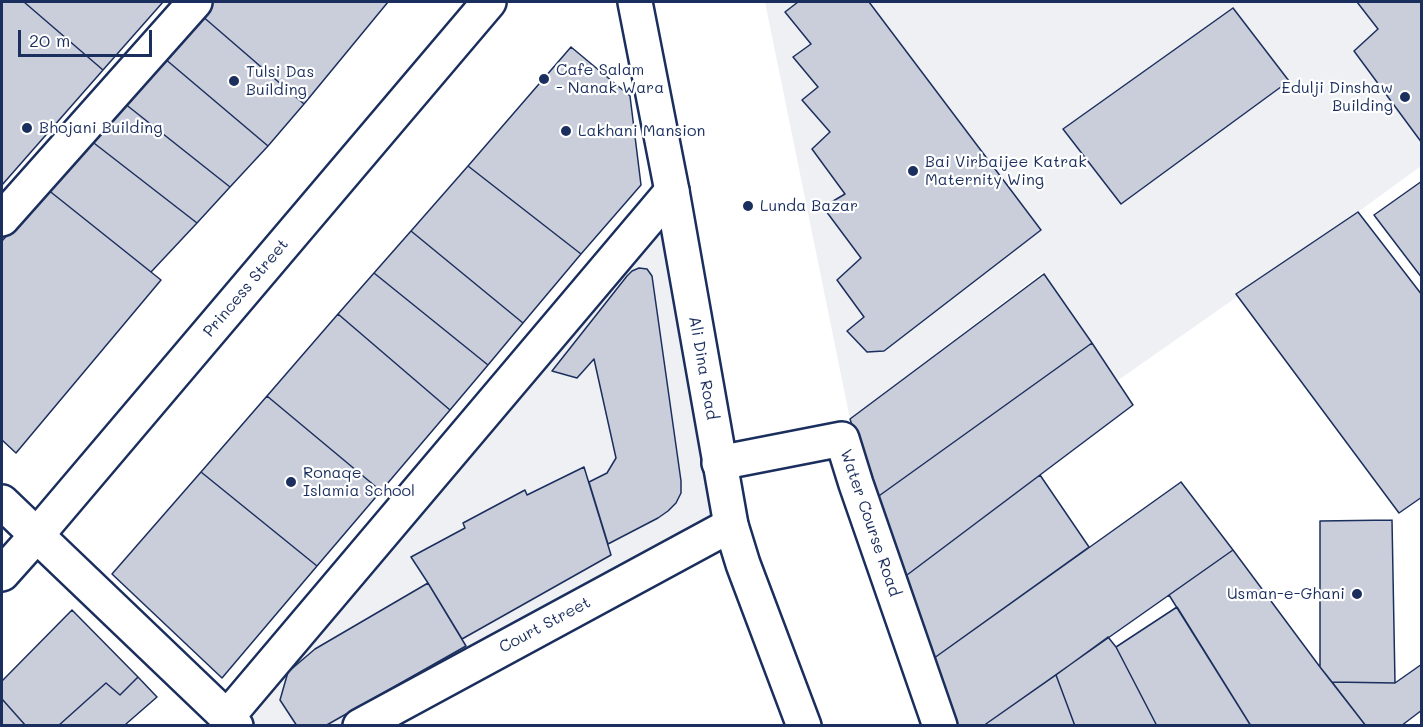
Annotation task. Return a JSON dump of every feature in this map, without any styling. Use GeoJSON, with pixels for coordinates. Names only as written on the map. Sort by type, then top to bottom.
{"type":"FeatureCollection","features":[{"type":"Feature","properties":{"kind":"street"},"geometry":{"type":"LineString","coordinates":[[2,219],[195,2]]}},
{"type":"Feature","properties":{"kind":"street","name":"Princess Street"},"geometry":{"type":"LineString","coordinates":[[2,574],[489,2]]}},
{"type":"Feature","properties":{"kind":"street","name":"Ali Dina Road"},"geometry":{"type":"LineString","coordinates":[[635,2],[672,191],[730,525],[804,726]]}},
{"type":"Feature","properties":{"kind":"street"},"geometry":{"type":"LineString","coordinates":[[2,502],[232,721],[672,191]]}},
{"type":"Feature","properties":{"kind":"street","name":"Water Course Road"},"geometry":{"type":"LineString","coordinates":[[719,463],[842,439],[940,726]]}},
{"type":"Feature","properties":{"kind":"street","name":"Court Street"},"geometry":{"type":"LineString","coordinates":[[360,726],[730,525]]}},
{"type":"Feature","properties":{"kind":"shaded area"},"geometry":{"type":"Polygon","coordinates":[[[765,2],[1421,2],[1421,166],[1117,381],[1043,272],[850,419],[765,2]]]}},
{"type":"Feature","properties":{"kind":"shaded area"},"geometry":{"type":"Polygon","coordinates":[[[672,191],[731,525],[360,725],[236,725],[672,191]]]}},
{"type":"Feature","properties":{"kind":"building","name":"Bhojani Building"},"geometry":{"type":"Polygon","coordinates":[[[2,2],[24,2],[103,70],[2,185],[2,2]]]}},
{"type":"Feature","properties":{"kind":"building"},"geometry":{"type":"Polygon","coordinates":[[[24,2],[163,2],[103,70],[24,2]]]}},
{"type":"Feature","properties":{"kind":"building"},"geometry":{"type":"Polygon","coordinates":[[[213,2],[388,2],[304,104],[201,15],[213,2]]]}},
{"type":"Feature","properties":{"kind":"building","name":"Bai Virbaijee Katrak Maternity Wing"},"geometry":{"type":"Polygon","coordinates":[[[798,2],[869,2],[1041,230],[884,351],[867,352],[847,331],[864,317],[837,280],[861,258],[823,207],[845,194],[812,149],[830,132],[802,100],[818,87],[793,57],[811,44],[785,12],[798,2]]]}},
{"type":"Feature","properties":{"kind":"building","name":"Edulji Dinshaw Building"},"geometry":{"type":"Polygon","coordinates":[[[1357,2],[1422,2],[1422,143],[1354,51],[1378,29],[1357,2]]]}},
{"type":"Feature","properties":{"kind":"building"},"geometry":{"type":"Polygon","coordinates":[[[1233,8],[1289,81],[1121,204],[1063,129],[1233,8]]]}},
{"type":"Feature","properties":{"kind":"building","name":"Tulsi Das Building"},"geometry":{"type":"Polygon","coordinates":[[[201,15],[304,104],[268,146],[164,58],[201,15]]]}},
{"type":"Feature","properties":{"kind":"building","name":"Lakhani Mansion"},"geometry":{"type":"Polygon","coordinates":[[[571,47],[630,96],[641,185],[581,254],[468,166],[571,47]]]}},
{"type":"Feature","properties":{"kind":"building"},"geometry":{"type":"Polygon","coordinates":[[[164,58],[268,146],[230,187],[124,103],[164,58]]]}},
{"type":"Feature","properties":{"kind":"building"},"geometry":{"type":"Polygon","coordinates":[[[124,103],[230,187],[197,223],[90,140],[124,103]]]}},
{"type":"Feature","properties":{"kind":"building"},"geometry":{"type":"Polygon","coordinates":[[[90,140],[197,223],[151,272],[47,189],[90,140]]]}},
{"type":"Feature","properties":{"kind":"building"},"geometry":{"type":"Polygon","coordinates":[[[468,166],[581,254],[523,323],[411,231],[468,166]]]}},
{"type":"Feature","properties":{"kind":"building"},"geometry":{"type":"Polygon","coordinates":[[[1422,181],[1422,278],[1374,215],[1422,181]]]}},
{"type":"Feature","properties":{"kind":"building"},"geometry":{"type":"Polygon","coordinates":[[[47,189],[161,280],[16,453],[2,440],[2,241],[47,189]]]}},
{"type":"Feature","properties":{"kind":"building"},"geometry":{"type":"Polygon","coordinates":[[[1358,212],[1422,295],[1422,497],[1399,513],[1236,294],[1358,212]]]}},
{"type":"Feature","properties":{"kind":"building"},"geometry":{"type":"Polygon","coordinates":[[[411,231],[523,323],[488,365],[374,273],[411,231]]]}},
{"type":"Feature","properties":{"kind":"building"},"geometry":{"type":"Polygon","coordinates":[[[639,268],[647,269],[652,276],[681,493],[676,503],[658,518],[608,544],[589,482],[607,473],[616,458],[594,359],[577,378],[552,371],[627,276],[639,268]]]}},
{"type":"Feature","properties":{"kind":"building"},"geometry":{"type":"Polygon","coordinates":[[[374,273],[488,365],[450,410],[338,314],[374,273]]]}},
{"type":"Feature","properties":{"kind":"building"},"geometry":{"type":"Polygon","coordinates":[[[1044,274],[1092,343],[876,498],[850,419],[1044,274]]]}},
{"type":"Feature","properties":{"kind":"building"},"geometry":{"type":"Polygon","coordinates":[[[338,314],[450,410],[381,491],[267,396],[338,314]]]}},
{"type":"Feature","properties":{"kind":"building"},"geometry":{"type":"Polygon","coordinates":[[[1092,343],[1133,405],[903,578],[876,498],[1092,343]]]}},
{"type":"Feature","properties":{"kind":"building","name":"Ronaqe Islamia School"},"geometry":{"type":"Polygon","coordinates":[[[267,396],[381,491],[317,566],[201,472],[267,396]]]}},
{"type":"Feature","properties":{"kind":"building"},"geometry":{"type":"Polygon","coordinates":[[[584,467],[611,555],[462,639],[411,557],[465,528],[463,523],[525,490],[527,495],[584,467]]]}},
{"type":"Feature","properties":{"kind":"building"},"geometry":{"type":"Polygon","coordinates":[[[201,472],[317,566],[222,678],[112,574],[201,472]]]}},
{"type":"Feature","properties":{"kind":"building"},"geometry":{"type":"Polygon","coordinates":[[[1040,475],[1089,547],[930,661],[903,578],[1040,475]]]}},
{"type":"Feature","properties":{"kind":"building"},"geometry":{"type":"Polygon","coordinates":[[[1181,482],[1233,550],[983,726],[951,726],[930,661],[1181,482]]]}},
{"type":"Feature","properties":{"kind":"building","name":"Usman-e-Ghani"},"geometry":{"type":"Polygon","coordinates":[[[1392,520],[1395,683],[1332,682],[1320,667],[1320,521],[1392,520]]]}},
{"type":"Feature","properties":{"kind":"building"},"geometry":{"type":"Polygon","coordinates":[[[1233,550],[1366,726],[1251,726],[1169,595],[1233,550]]]}},
{"type":"Feature","properties":{"kind":"building"},"geometry":{"type":"Polygon","coordinates":[[[428,583],[466,646],[325,726],[297,726],[280,700],[288,672],[315,649],[428,583]]]}},
{"type":"Feature","properties":{"kind":"building"},"geometry":{"type":"Polygon","coordinates":[[[1177,607],[1251,726],[1157,726],[1116,647],[1177,607]]]}},
{"type":"Feature","properties":{"kind":"building"},"geometry":{"type":"Polygon","coordinates":[[[72,610],[138,677],[120,695],[106,683],[58,726],[26,726],[2,699],[2,681],[72,610]]]}},
{"type":"Feature","properties":{"kind":"building"},"geometry":{"type":"Polygon","coordinates":[[[1108,637],[1116,647],[1157,726],[1075,726],[1056,675],[1108,637]]]}},
{"type":"Feature","properties":{"kind":"building"},"geometry":{"type":"Polygon","coordinates":[[[1422,664],[1422,710],[1401,726],[1366,726],[1332,682],[1395,683],[1422,664]]]}},
{"type":"Feature","properties":{"kind":"building"},"geometry":{"type":"Polygon","coordinates":[[[1056,675],[1075,726],[983,726],[1056,675]]]}},
{"type":"Feature","properties":{"kind":"building"},"geometry":{"type":"Polygon","coordinates":[[[138,677],[157,697],[126,724],[128,726],[58,726],[106,683],[120,695],[138,677]]]}},
{"type":"Feature","properties":{"kind":"building"},"geometry":{"type":"Polygon","coordinates":[[[2,699],[26,726],[2,726],[2,699]]]}},
{"type":"Feature","properties":{"kind":"place","name":"Cafe Salam - Nanak Wara"},"geometry":{"type":"Point","coordinates":[544,79]}},
{"type":"Feature","properties":{"kind":"place","name":"Tulsi Das Building"},"geometry":{"type":"Point","coordinates":[234,81]}},
{"type":"Feature","properties":{"kind":"place","name":"Edulji Dinshaw Building"},"geometry":{"type":"Point","coordinates":[1405,97]}},
{"type":"Feature","properties":{"kind":"place","name":"Bhojani Building"},"geometry":{"type":"Point","coordinates":[27,128]}},
{"type":"Feature","properties":{"kind":"place","name":"Lakhani Mansion"},"geometry":{"type":"Point","coordinates":[566,131]}},
{"type":"Feature","properties":{"kind":"place","name":"Bai Virbaijee Katrak Maternity Wing"},"geometry":{"type":"Point","coordinates":[913,171]}},
{"type":"Feature","properties":{"kind":"place","name":"Lunda Bazar"},"geometry":{"type":"Point","coordinates":[748,206]}},
{"type":"Feature","properties":{"kind":"place","name":"Ronaqe Islamia School"},"geometry":{"type":"Point","coordinates":[291,482]}},
{"type":"Feature","properties":{"kind":"place","name":"Usman-e-Ghani"},"geometry":{"type":"Point","coordinates":[1357,594]}}]}
